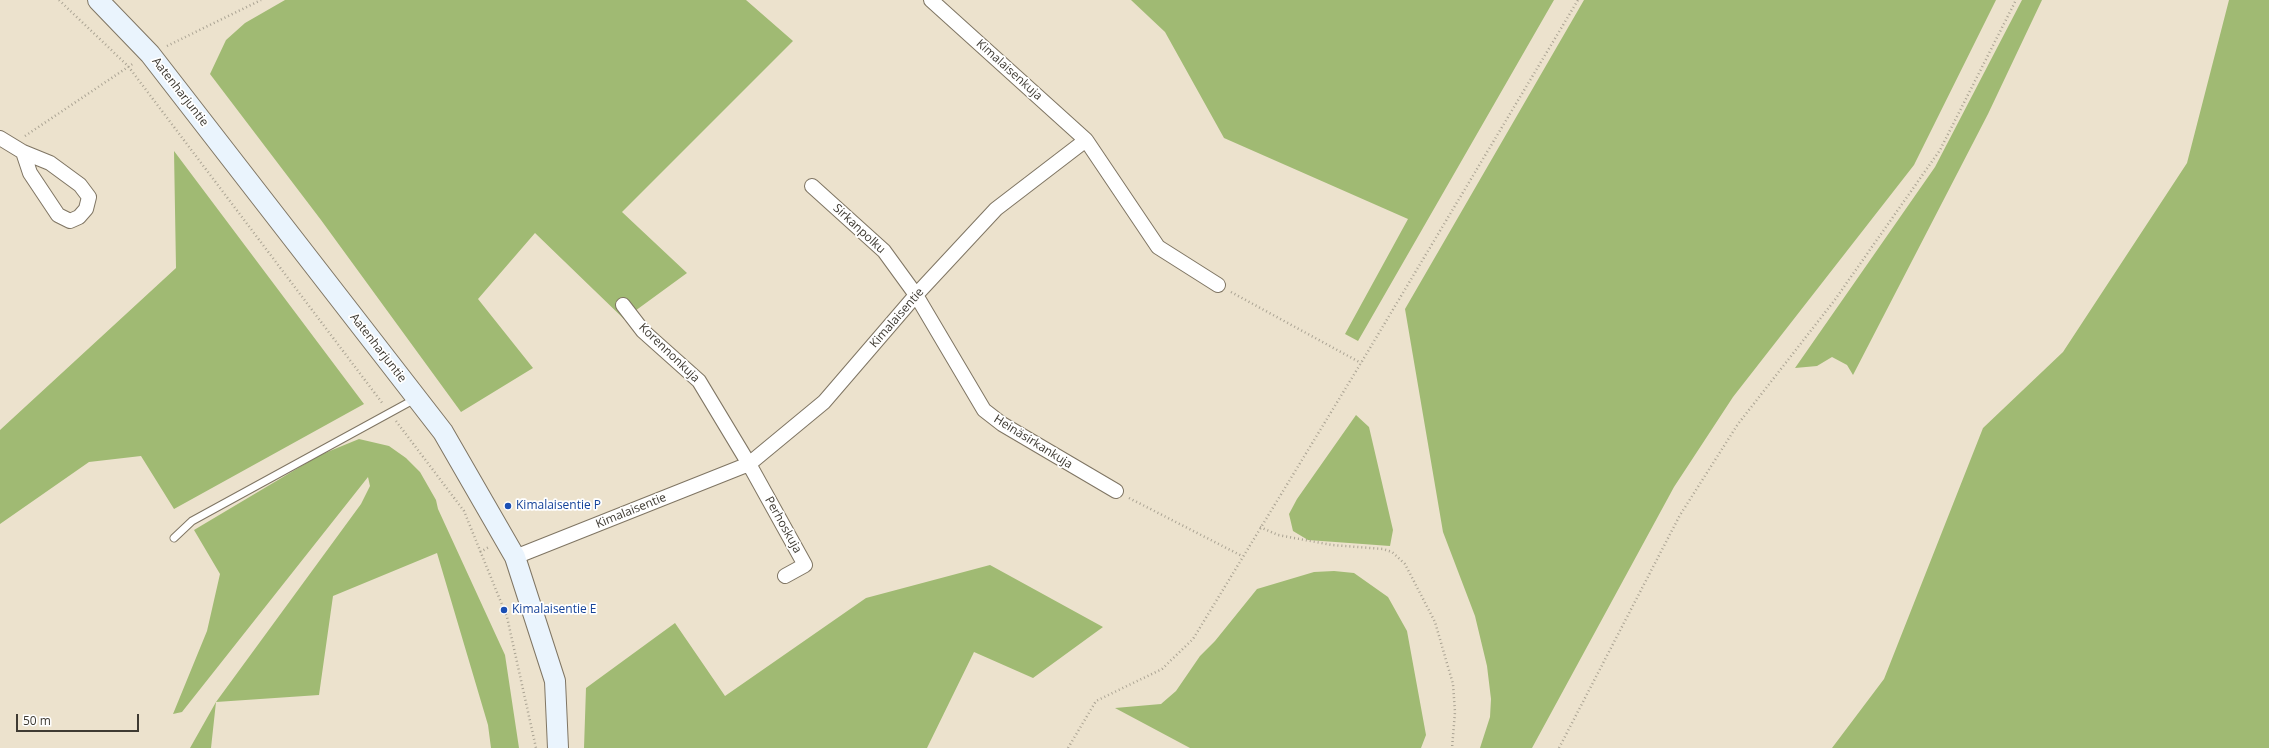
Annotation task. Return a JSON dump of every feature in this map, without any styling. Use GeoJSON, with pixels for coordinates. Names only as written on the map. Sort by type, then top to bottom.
{"type":"FeatureCollection","features":[{"type":"Feature","properties":{"kind":"street","name":"Aatenharjuntie"},"geometry":{"type":"LineString","coordinates":[[98,0],[150,54],[443,432],[515,556],[555,681],[558,748]]}},
{"type":"Feature","properties":{"kind":"street","name":"Kimalaisenkuja"},"geometry":{"type":"LineString","coordinates":[[931,0],[1086,140]]}},
{"type":"Feature","properties":{"kind":"street"},"geometry":{"type":"LineString","coordinates":[[1086,140],[1158,247],[1218,285]]}},
{"type":"Feature","properties":{"kind":"street","name":"Kimalaisentie"},"geometry":{"type":"LineString","coordinates":[[515,556],[749,464],[824,402],[916,295],[996,209],[1086,140]]}},
{"type":"Feature","properties":{"kind":"street"},"geometry":{"type":"LineString","coordinates":[[12,145],[50,163],[80,184],[89,197],[86,208],[79,217],[70,221],[58,215],[12,145]]}},
{"type":"Feature","properties":{"kind":"street","name":"Sirkanpolku"},"geometry":{"type":"LineString","coordinates":[[812,186],[884,251],[916,295]]}},
{"type":"Feature","properties":{"kind":"street","name":"Heinäsirkankuja"},"geometry":{"type":"LineString","coordinates":[[916,295],[984,410],[1002,424],[1116,492]]}},
{"type":"Feature","properties":{"kind":"street","name":"Korennonkuja"},"geometry":{"type":"LineString","coordinates":[[623,306],[644,331],[699,381],[749,464]]}},
{"type":"Feature","properties":{"kind":"street","name":"Perhoskuja"},"geometry":{"type":"LineString","coordinates":[[749,464],[805,565],[785,576]]}},
{"type":"Feature","properties":{"kind":"lane"},"geometry":{"type":"LineString","coordinates":[[174,538],[192,521],[417,398]]}},
{"type":"Feature","properties":{"kind":"path"},"geometry":{"type":"LineString","coordinates":[[59,0],[128,66],[464,511],[507,617],[536,748]]}},
{"type":"Feature","properties":{"kind":"path"},"geometry":{"type":"LineString","coordinates":[[12,145],[128,66],[261,0]]}},
{"type":"Feature","properties":{"kind":"path"},"geometry":{"type":"LineString","coordinates":[[1068,748],[1096,701],[1162,669],[1193,639],[1242,556],[1361,363],[1578,0]]}},
{"type":"Feature","properties":{"kind":"path"},"geometry":{"type":"LineString","coordinates":[[1559,748],[1680,515],[1738,424],[1834,301],[1940,150],[2016,0]]}},
{"type":"Feature","properties":{"kind":"path"},"geometry":{"type":"LineString","coordinates":[[1218,285],[1361,363]]}},
{"type":"Feature","properties":{"kind":"path"},"geometry":{"type":"LineString","coordinates":[[1116,492],[1242,556]]}},
{"type":"Feature","properties":{"kind":"path"},"geometry":{"type":"LineString","coordinates":[[1260,527],[1278,535],[1332,545],[1383,549],[1392,552],[1405,564],[1435,622],[1453,684],[1455,712],[1452,748]]}},
{"type":"Feature","properties":{"kind":"green space"},"geometry":{"type":"Polygon","coordinates":[[[285,0],[746,0],[793,41],[622,212],[687,273],[624,319],[535,233],[478,299],[533,368],[461,412],[321,220],[210,74],[226,40],[245,23],[285,0]]]}},
{"type":"Feature","properties":{"kind":"green space"},"geometry":{"type":"Polygon","coordinates":[[[1131,0],[1554,0],[1358,341],[1345,334],[1408,219],[1224,138],[1165,32],[1131,0]]]}},
{"type":"Feature","properties":{"kind":"green space"},"geometry":{"type":"Polygon","coordinates":[[[1584,0],[1996,0],[1914,165],[1733,397],[1674,487],[1532,748],[1480,748],[1490,717],[1491,699],[1487,666],[1475,616],[1443,532],[1405,309],[1584,0]]]}},
{"type":"Feature","properties":{"kind":"green space"},"geometry":{"type":"Polygon","coordinates":[[[2022,0],[2042,0],[1988,114],[1853,375],[1847,365],[1832,357],[1817,366],[1795,368],[1935,167],[2022,0]]]}},
{"type":"Feature","properties":{"kind":"green space"},"geometry":{"type":"Polygon","coordinates":[[[2229,0],[2269,0],[2269,748],[1832,748],[1884,679],[1983,428],[2063,352],[2187,163],[2229,0]]]}},
{"type":"Feature","properties":{"kind":"green space"},"geometry":{"type":"Polygon","coordinates":[[[174,151],[364,404],[174,509],[141,456],[89,462],[0,524],[0,430],[176,268],[174,151]]]}},
{"type":"Feature","properties":{"kind":"green space"},"geometry":{"type":"Polygon","coordinates":[[[1356,415],[1369,427],[1393,530],[1390,546],[1308,540],[1293,531],[1289,514],[1297,499],[1356,415]]]}},
{"type":"Feature","properties":{"kind":"green space"},"geometry":{"type":"Polygon","coordinates":[[[359,439],[389,446],[406,458],[420,472],[436,500],[438,509],[505,655],[519,748],[491,748],[488,725],[437,553],[333,596],[319,695],[216,702],[361,504],[370,486],[368,477],[182,712],[173,714],[207,631],[220,574],[194,530],[320,455],[359,439]]]}},
{"type":"Feature","properties":{"kind":"green space"},"geometry":{"type":"Polygon","coordinates":[[[990,565],[1103,627],[1033,678],[974,652],[927,748],[584,748],[586,688],[675,623],[725,696],[866,598],[990,565]]]}},
{"type":"Feature","properties":{"kind":"green space"},"geometry":{"type":"Polygon","coordinates":[[[1334,571],[1354,573],[1388,597],[1407,631],[1426,735],[1421,748],[1190,748],[1115,708],[1161,704],[1176,691],[1200,656],[1215,641],[1257,589],[1314,572],[1334,571]]]}},
{"type":"Feature","properties":{"kind":"green space"},"geometry":{"type":"Polygon","coordinates":[[[216,702],[211,748],[190,748],[216,702]]]}},
{"type":"Feature","properties":{"kind":"place","name":"Kimalaisentie P"},"geometry":{"type":"Point","coordinates":[508,506]}},
{"type":"Feature","properties":{"kind":"place","name":"Kimalaisentie E"},"geometry":{"type":"Point","coordinates":[504,610]}}]}
